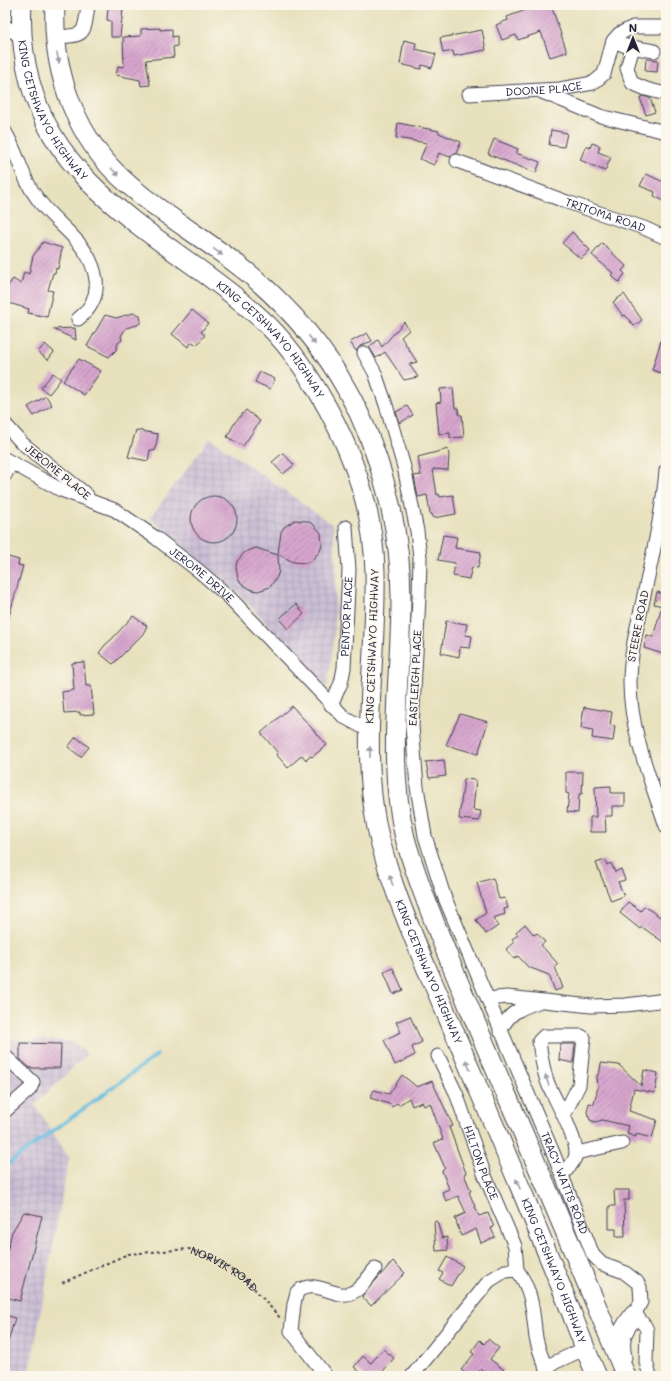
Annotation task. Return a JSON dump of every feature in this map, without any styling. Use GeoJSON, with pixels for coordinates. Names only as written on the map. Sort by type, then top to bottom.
{"type":"FeatureCollection","features":[{"type":"Feature","properties":{"kind":"highway","name":"KING CETSHWAYO HIGHWAY"},"geometry":{"type":"LineString","coordinates":[[22,5],[21,37],[25,64],[37,104],[51,134],[65,155],[106,199],[139,226],[214,279],[262,320],[292,353],[305,371],[338,428],[359,480],[374,551],[374,635],[370,731],[371,790],[377,825],[387,867],[397,898],[597,1376]]}},
{"type":"Feature","properties":{"kind":"highway","name":"KING CETSHWAYO HIGHWAY"},"geometry":{"type":"LineString","coordinates":[[55,5],[54,37],[64,85],[78,119],[97,151],[129,185],[253,277],[280,304],[305,330],[336,371],[348,391],[358,414],[385,483],[395,529],[400,562],[401,599],[394,749],[399,806],[405,837],[427,904],[492,1064],[626,1376]]}},
{"type":"Feature","properties":{"kind":"highway"},"geometry":{"type":"LineString","coordinates":[[596,1306],[605,1312],[616,1316],[635,1314]]}},
{"type":"Feature","properties":{"kind":"highway"},"geometry":{"type":"LineString","coordinates":[[626,1376],[620,1340],[624,1329],[635,1314]]}},
{"type":"Feature","properties":{"kind":"street"},"geometry":{"type":"LineString","coordinates":[[54,37],[75,36],[84,31],[88,5]]}},
{"type":"Feature","properties":{"kind":"street"},"geometry":{"type":"LineString","coordinates":[[5,26],[21,37]]}},
{"type":"Feature","properties":{"kind":"street"},"geometry":{"type":"LineString","coordinates":[[654,51],[613,41],[619,34],[633,27],[666,27]]}},
{"type":"Feature","properties":{"kind":"street","name":"DOONE PLACE"},"geometry":{"type":"LineString","coordinates":[[469,94],[560,89],[593,83],[604,74],[613,41]]}},
{"type":"Feature","properties":{"kind":"street"},"geometry":{"type":"LineString","coordinates":[[634,47],[627,68],[632,83],[646,89],[666,94]]}},
{"type":"Feature","properties":{"kind":"street"},"geometry":{"type":"LineString","coordinates":[[538,90],[600,116],[666,132]]}},
{"type":"Feature","properties":{"kind":"street"},"geometry":{"type":"LineString","coordinates":[[5,132],[37,199],[77,241],[92,262],[96,280],[96,293],[89,308],[78,320]]}},
{"type":"Feature","properties":{"kind":"street","name":"TRITOMA ROAD"},"geometry":{"type":"LineString","coordinates":[[457,161],[545,194],[644,228],[666,238]]}},
{"type":"Feature","properties":{"kind":"street","name":"EASTLEIGH PLACE"},"geometry":{"type":"LineString","coordinates":[[364,353],[375,373],[386,405],[404,467],[418,531],[420,557],[419,605],[412,726],[417,787],[425,836],[444,896],[488,999]]}},
{"type":"Feature","properties":{"kind":"street","name":"JEROME PLACE"},"geometry":{"type":"LineString","coordinates":[[5,424],[22,443],[94,501]]}},
{"type":"Feature","properties":{"kind":"street"},"geometry":{"type":"LineString","coordinates":[[5,475],[8,461]]}},
{"type":"Feature","properties":{"kind":"street","name":"JEROME DRIVE"},"geometry":{"type":"LineString","coordinates":[[8,461],[61,490],[116,510],[133,521],[199,571],[228,596],[331,705],[344,717],[370,731]]}},
{"type":"Feature","properties":{"kind":"street","name":"STEERE ROAD"},"geometry":{"type":"LineString","coordinates":[[666,471],[660,520],[634,636],[630,684],[634,719],[642,754],[666,826]]}},
{"type":"Feature","properties":{"kind":"street","name":"PENTOR PLACE"},"geometry":{"type":"LineString","coordinates":[[331,705],[341,683],[344,668],[349,570],[346,527]]}},
{"type":"Feature","properties":{"kind":"street"},"geometry":{"type":"LineString","coordinates":[[478,976],[507,997]]}},
{"type":"Feature","properties":{"kind":"street"},"geometry":{"type":"LineString","coordinates":[[488,999],[507,997],[539,1002],[591,1006],[626,1005],[666,1000]]}},
{"type":"Feature","properties":{"kind":"street","name":"TRACY WATTS ROAD"},"geometry":{"type":"LineString","coordinates":[[488,999],[562,1176],[593,1255],[602,1264],[624,1272],[637,1282],[640,1287],[641,1302],[635,1314]]}},
{"type":"Feature","properties":{"kind":"street"},"geometry":{"type":"LineString","coordinates":[[500,1030],[515,1011],[539,1002]]}},
{"type":"Feature","properties":{"kind":"street"},"geometry":{"type":"LineString","coordinates":[[562,1176],[574,1160],[576,1153],[564,1115],[549,1086],[543,1067],[539,1041],[544,1036],[581,1036],[584,1038],[580,1085],[564,1115]]}},
{"type":"Feature","properties":{"kind":"street"},"geometry":{"type":"LineString","coordinates":[[5,1056],[33,1082],[30,1089],[5,1111]]}},
{"type":"Feature","properties":{"kind":"street","name":"HILTON PLACE"},"geometry":{"type":"LineString","coordinates":[[438,1056],[456,1093],[485,1176],[516,1246],[517,1270]]}},
{"type":"Feature","properties":{"kind":"street"},"geometry":{"type":"LineString","coordinates":[[576,1153],[622,1143]]}},
{"type":"Feature","properties":{"kind":"street"},"geometry":{"type":"LineString","coordinates":[[326,1376],[291,1331],[295,1296],[301,1290],[308,1287],[349,1294],[358,1288],[375,1269]]}},
{"type":"Feature","properties":{"kind":"street"},"geometry":{"type":"LineString","coordinates":[[412,1376],[489,1281],[505,1271],[517,1270],[524,1280],[535,1315],[536,1338],[548,1371],[586,1348]]}},
{"type":"Feature","properties":{"kind":"street"},"geometry":{"type":"LineString","coordinates":[[635,1314],[647,1330],[646,1362],[650,1376]]}},
{"type":"Feature","properties":{"kind":"path","name":"NORVIK ROAD"},"geometry":{"type":"LineString","coordinates":[[62,1283],[128,1254],[189,1249],[214,1259],[245,1278],[291,1331]]}},
{"type":"Feature","properties":{"kind":"shaded area"},"geometry":{"type":"Polygon","coordinates":[[[210,438],[333,525],[336,563],[335,628],[327,688],[242,597],[150,518],[210,438]]]}},
{"type":"Feature","properties":{"kind":"shaded area"},"geometry":{"type":"Polygon","coordinates":[[[5,1039],[72,1041],[87,1054],[35,1105],[69,1158],[29,1376],[5,1376],[5,1039]]]}},
{"type":"Feature","properties":{"kind":"building"},"geometry":{"type":"Polygon","coordinates":[[[533,5],[551,5],[567,52],[550,57],[541,32],[518,40],[516,35],[502,40],[496,25],[508,20],[507,17],[534,7],[533,5]]]}},
{"type":"Feature","properties":{"kind":"building"},"geometry":{"type":"Polygon","coordinates":[[[108,7],[123,9],[120,37],[111,37],[111,21],[107,20],[108,7]]]}},
{"type":"Feature","properties":{"kind":"building"},"geometry":{"type":"Polygon","coordinates":[[[160,28],[160,30],[172,29],[172,37],[177,36],[177,46],[173,47],[174,57],[146,60],[150,85],[141,86],[140,80],[116,75],[118,66],[124,67],[123,37],[141,36],[141,29],[160,28]]]}},
{"type":"Feature","properties":{"kind":"building"},"geometry":{"type":"Polygon","coordinates":[[[482,30],[486,50],[454,56],[453,51],[443,53],[440,38],[482,30]]]}},
{"type":"Feature","properties":{"kind":"building"},"geometry":{"type":"Polygon","coordinates":[[[404,40],[416,43],[415,49],[436,54],[432,68],[422,65],[421,69],[400,64],[404,40]]]}},
{"type":"Feature","properties":{"kind":"building"},"geometry":{"type":"Polygon","coordinates":[[[646,59],[658,60],[657,72],[645,71],[646,59]]]}},
{"type":"Feature","properties":{"kind":"building"},"geometry":{"type":"Polygon","coordinates":[[[643,96],[650,98],[655,112],[646,115],[640,98],[643,96]]]}},
{"type":"Feature","properties":{"kind":"building"},"geometry":{"type":"Polygon","coordinates":[[[398,123],[439,131],[439,133],[461,142],[456,153],[450,157],[439,153],[434,165],[420,159],[427,143],[396,138],[398,123]]]}},
{"type":"Feature","properties":{"kind":"building"},"geometry":{"type":"Polygon","coordinates":[[[551,130],[567,133],[564,147],[549,145],[551,130]]]}},
{"type":"Feature","properties":{"kind":"building"},"geometry":{"type":"Polygon","coordinates":[[[494,139],[518,149],[516,153],[540,162],[536,173],[488,154],[494,139]]]}},
{"type":"Feature","properties":{"kind":"building"},"geometry":{"type":"Polygon","coordinates":[[[592,143],[600,146],[598,152],[611,157],[605,171],[580,160],[586,146],[590,148],[592,143]]]}},
{"type":"Feature","properties":{"kind":"building"},"geometry":{"type":"Polygon","coordinates":[[[646,174],[666,183],[666,202],[654,196],[655,192],[640,186],[646,174]]]}},
{"type":"Feature","properties":{"kind":"building"},"geometry":{"type":"Polygon","coordinates":[[[572,232],[590,250],[581,259],[562,243],[572,232]]]}},
{"type":"Feature","properties":{"kind":"building"},"geometry":{"type":"Polygon","coordinates":[[[43,242],[62,248],[58,269],[56,268],[55,273],[53,273],[48,290],[53,291],[47,317],[28,313],[29,309],[12,304],[5,299],[5,290],[13,279],[21,284],[24,272],[29,274],[33,256],[43,242]]]}},
{"type":"Feature","properties":{"kind":"building"},"geometry":{"type":"Polygon","coordinates":[[[602,243],[626,266],[622,271],[625,274],[619,282],[611,275],[613,273],[592,255],[602,243]]]}},
{"type":"Feature","properties":{"kind":"building"},"geometry":{"type":"Polygon","coordinates":[[[624,294],[642,320],[634,326],[625,315],[623,316],[613,302],[624,294]]]}},
{"type":"Feature","properties":{"kind":"building"},"geometry":{"type":"Polygon","coordinates":[[[192,310],[208,323],[201,332],[205,335],[197,345],[192,342],[188,347],[172,334],[192,310]]]}},
{"type":"Feature","properties":{"kind":"building"},"geometry":{"type":"Polygon","coordinates":[[[133,313],[140,315],[141,322],[137,325],[126,328],[121,336],[122,340],[118,343],[116,350],[109,357],[87,346],[105,315],[116,318],[133,313]]]}},
{"type":"Feature","properties":{"kind":"building"},"geometry":{"type":"Polygon","coordinates":[[[404,322],[409,330],[401,337],[417,362],[409,364],[418,377],[404,380],[385,352],[376,358],[369,347],[378,340],[382,347],[404,322]]]}},
{"type":"Feature","properties":{"kind":"building"},"geometry":{"type":"Polygon","coordinates":[[[75,328],[76,340],[53,329],[75,328]]]}},
{"type":"Feature","properties":{"kind":"building"},"geometry":{"type":"Polygon","coordinates":[[[664,331],[666,331],[666,366],[664,374],[652,370],[664,331]]]}},
{"type":"Feature","properties":{"kind":"building"},"geometry":{"type":"Polygon","coordinates":[[[367,333],[372,341],[360,346],[356,351],[350,342],[367,333]]]}},
{"type":"Feature","properties":{"kind":"building"},"geometry":{"type":"Polygon","coordinates":[[[45,344],[54,352],[48,360],[38,352],[45,344]]]}},
{"type":"Feature","properties":{"kind":"building"},"geometry":{"type":"Polygon","coordinates":[[[79,359],[101,371],[84,395],[63,381],[79,359]]]}},
{"type":"Feature","properties":{"kind":"building"},"geometry":{"type":"Polygon","coordinates":[[[260,372],[275,379],[270,389],[255,382],[260,372]]]}},
{"type":"Feature","properties":{"kind":"building"},"geometry":{"type":"Polygon","coordinates":[[[53,373],[61,379],[49,394],[41,388],[53,373]]]}},
{"type":"Feature","properties":{"kind":"building"},"geometry":{"type":"Polygon","coordinates":[[[453,388],[455,408],[458,408],[459,415],[462,415],[464,437],[450,438],[450,433],[439,434],[436,403],[441,402],[440,389],[453,388]]]}},
{"type":"Feature","properties":{"kind":"building"},"geometry":{"type":"Polygon","coordinates":[[[46,396],[52,405],[34,416],[28,407],[46,396]]]}},
{"type":"Feature","properties":{"kind":"building"},"geometry":{"type":"Polygon","coordinates":[[[407,406],[413,415],[400,423],[396,412],[407,406]]]}},
{"type":"Feature","properties":{"kind":"building"},"geometry":{"type":"Polygon","coordinates":[[[246,410],[260,421],[243,446],[227,437],[235,422],[246,410]]]}},
{"type":"Feature","properties":{"kind":"building"},"geometry":{"type":"Polygon","coordinates":[[[136,430],[158,434],[155,451],[150,450],[148,461],[128,457],[136,430]]]}},
{"type":"Feature","properties":{"kind":"building"},"geometry":{"type":"Polygon","coordinates":[[[448,449],[448,470],[433,469],[437,495],[439,494],[440,497],[453,495],[456,514],[433,518],[432,514],[430,514],[427,495],[418,497],[414,476],[421,475],[418,457],[448,449]]]}},
{"type":"Feature","properties":{"kind":"building"},"geometry":{"type":"Polygon","coordinates":[[[283,453],[294,465],[283,474],[272,462],[283,453]]]}},
{"type":"Feature","properties":{"kind":"building"},"geometry":{"type":"Polygon","coordinates":[[[210,496],[218,496],[227,500],[233,506],[237,519],[233,532],[227,538],[218,542],[210,542],[201,538],[195,532],[191,523],[191,515],[195,506],[201,500],[210,496]]]}},
{"type":"Feature","properties":{"kind":"building"},"geometry":{"type":"Polygon","coordinates":[[[295,520],[307,521],[313,524],[321,533],[322,545],[320,551],[312,560],[306,563],[293,562],[278,554],[281,532],[284,527],[295,520]]]}},
{"type":"Feature","properties":{"kind":"building"},"geometry":{"type":"Polygon","coordinates":[[[443,535],[457,537],[455,548],[481,552],[478,568],[472,567],[469,579],[453,576],[455,563],[438,560],[443,535]]]}},
{"type":"Feature","properties":{"kind":"building"},"geometry":{"type":"Polygon","coordinates":[[[256,548],[278,555],[279,571],[270,587],[258,591],[252,590],[242,584],[238,579],[236,567],[237,561],[245,552],[256,548]]]}},
{"type":"Feature","properties":{"kind":"building"},"geometry":{"type":"Polygon","coordinates":[[[5,556],[19,560],[18,565],[23,566],[8,620],[5,619],[5,556]]]}},
{"type":"Feature","properties":{"kind":"building"},"geometry":{"type":"Polygon","coordinates":[[[657,592],[666,595],[666,645],[663,654],[644,648],[647,635],[653,637],[662,606],[654,604],[657,592]]]}},
{"type":"Feature","properties":{"kind":"building"},"geometry":{"type":"Polygon","coordinates":[[[296,604],[304,614],[288,629],[279,619],[296,604]]]}},
{"type":"Feature","properties":{"kind":"building"},"geometry":{"type":"Polygon","coordinates":[[[133,616],[147,626],[143,634],[113,664],[99,653],[133,616]]]}},
{"type":"Feature","properties":{"kind":"building"},"geometry":{"type":"Polygon","coordinates":[[[446,621],[467,624],[465,635],[472,636],[470,648],[460,647],[459,657],[441,653],[446,621]]]}},
{"type":"Feature","properties":{"kind":"building"},"geometry":{"type":"Polygon","coordinates":[[[84,662],[86,686],[91,686],[94,714],[80,715],[80,712],[64,713],[62,692],[74,690],[72,663],[84,662]]]}},
{"type":"Feature","properties":{"kind":"building"},"geometry":{"type":"Polygon","coordinates":[[[292,706],[327,745],[306,760],[302,755],[288,768],[276,754],[278,753],[261,733],[292,706]]]}},
{"type":"Feature","properties":{"kind":"building"},"geometry":{"type":"Polygon","coordinates":[[[584,707],[612,712],[610,725],[615,726],[613,741],[592,738],[593,730],[581,728],[584,707]]]}},
{"type":"Feature","properties":{"kind":"building"},"geometry":{"type":"Polygon","coordinates":[[[460,714],[488,722],[478,754],[446,745],[460,714]]]}},
{"type":"Feature","properties":{"kind":"building"},"geometry":{"type":"Polygon","coordinates":[[[76,737],[89,747],[81,757],[68,747],[76,737]]]}},
{"type":"Feature","properties":{"kind":"building"},"geometry":{"type":"Polygon","coordinates":[[[444,760],[446,776],[429,778],[426,762],[444,760]]]}},
{"type":"Feature","properties":{"kind":"building"},"geometry":{"type":"Polygon","coordinates":[[[566,772],[583,772],[582,794],[579,794],[578,813],[567,812],[569,794],[566,793],[566,772]]]}},
{"type":"Feature","properties":{"kind":"building"},"geometry":{"type":"Polygon","coordinates":[[[464,779],[476,780],[473,810],[481,811],[479,821],[459,819],[464,779]]]}},
{"type":"Feature","properties":{"kind":"building"},"geometry":{"type":"Polygon","coordinates":[[[611,786],[611,793],[625,793],[625,806],[612,806],[612,816],[605,816],[606,832],[590,832],[590,817],[596,817],[595,787],[611,786]]]}},
{"type":"Feature","properties":{"kind":"building"},"geometry":{"type":"Polygon","coordinates":[[[605,860],[607,865],[611,863],[615,872],[621,869],[625,880],[618,882],[624,896],[611,901],[596,863],[605,860]]]}},
{"type":"Feature","properties":{"kind":"building"},"geometry":{"type":"Polygon","coordinates":[[[493,878],[499,899],[505,898],[508,908],[504,909],[505,914],[493,918],[498,926],[486,934],[476,920],[486,913],[477,883],[493,878]]]}},
{"type":"Feature","properties":{"kind":"building"},"geometry":{"type":"Polygon","coordinates":[[[628,902],[641,911],[644,906],[666,921],[666,944],[642,927],[640,929],[620,913],[628,902]]]}},
{"type":"Feature","properties":{"kind":"building"},"geometry":{"type":"Polygon","coordinates":[[[525,924],[534,935],[537,933],[545,942],[541,945],[558,964],[555,967],[563,988],[555,991],[549,975],[528,967],[518,956],[514,959],[506,949],[514,942],[512,939],[518,935],[516,932],[525,924]]]}},
{"type":"Feature","properties":{"kind":"building"},"geometry":{"type":"Polygon","coordinates":[[[393,968],[403,990],[393,994],[384,972],[393,968]]]}},
{"type":"Feature","properties":{"kind":"building"},"geometry":{"type":"Polygon","coordinates":[[[410,1016],[422,1042],[412,1047],[415,1055],[395,1065],[384,1040],[401,1032],[396,1022],[410,1016]]]}},
{"type":"Feature","properties":{"kind":"building"},"geometry":{"type":"Polygon","coordinates":[[[20,1043],[61,1044],[60,1068],[30,1068],[20,1059],[20,1043]]]}},
{"type":"Feature","properties":{"kind":"building"},"geometry":{"type":"Polygon","coordinates":[[[560,1044],[575,1044],[573,1063],[559,1060],[560,1044]]]}},
{"type":"Feature","properties":{"kind":"building"},"geometry":{"type":"Polygon","coordinates":[[[601,1063],[619,1065],[641,1086],[644,1070],[658,1073],[655,1093],[634,1089],[629,1111],[657,1120],[652,1138],[636,1134],[636,1137],[627,1134],[629,1126],[602,1120],[595,1122],[590,1120],[587,1112],[589,1103],[594,1104],[598,1087],[597,1076],[600,1071],[601,1063]]]}},
{"type":"Feature","properties":{"kind":"building"},"geometry":{"type":"Polygon","coordinates":[[[402,1075],[417,1087],[432,1081],[453,1126],[449,1127],[466,1173],[464,1174],[471,1191],[469,1192],[479,1216],[488,1213],[494,1227],[491,1228],[495,1237],[481,1243],[476,1229],[461,1236],[455,1218],[466,1213],[458,1196],[446,1201],[442,1192],[449,1189],[442,1171],[445,1168],[434,1143],[443,1139],[430,1103],[424,1106],[422,1102],[412,1106],[409,1098],[399,1105],[397,1103],[392,1107],[389,1104],[370,1098],[374,1090],[389,1094],[402,1075]]]}},
{"type":"Feature","properties":{"kind":"building"},"geometry":{"type":"Polygon","coordinates":[[[614,1190],[629,1190],[629,1200],[624,1200],[625,1237],[616,1237],[616,1229],[609,1229],[609,1206],[615,1206],[614,1190]]]}},
{"type":"Feature","properties":{"kind":"building"},"geometry":{"type":"Polygon","coordinates":[[[24,1212],[42,1216],[20,1301],[5,1297],[5,1259],[12,1232],[24,1212]]]}},
{"type":"Feature","properties":{"kind":"building"},"geometry":{"type":"Polygon","coordinates":[[[437,1221],[442,1238],[447,1237],[448,1250],[436,1251],[434,1222],[437,1221]]]}},
{"type":"Feature","properties":{"kind":"building"},"geometry":{"type":"Polygon","coordinates":[[[447,1257],[463,1266],[451,1286],[439,1279],[443,1273],[439,1271],[447,1257]]]}},
{"type":"Feature","properties":{"kind":"building"},"geometry":{"type":"Polygon","coordinates":[[[393,1261],[405,1273],[371,1306],[362,1296],[393,1261]]]}},
{"type":"Feature","properties":{"kind":"building"},"geometry":{"type":"Polygon","coordinates":[[[5,1315],[15,1318],[7,1345],[5,1345],[5,1315]]]}},
{"type":"Feature","properties":{"kind":"building"},"geometry":{"type":"Polygon","coordinates":[[[488,1339],[499,1348],[490,1359],[504,1370],[499,1376],[489,1376],[481,1369],[475,1376],[469,1376],[461,1370],[474,1354],[471,1352],[480,1340],[484,1344],[488,1339]]]}},
{"type":"Feature","properties":{"kind":"building"},"geometry":{"type":"Polygon","coordinates":[[[383,1349],[394,1358],[379,1376],[365,1376],[354,1367],[363,1356],[371,1363],[383,1349]]]}},
{"type":"Feature","properties":{"kind":"waterway"},"geometry":{"type":"LineString","coordinates":[[5,1166],[157,1055]]}}]}
